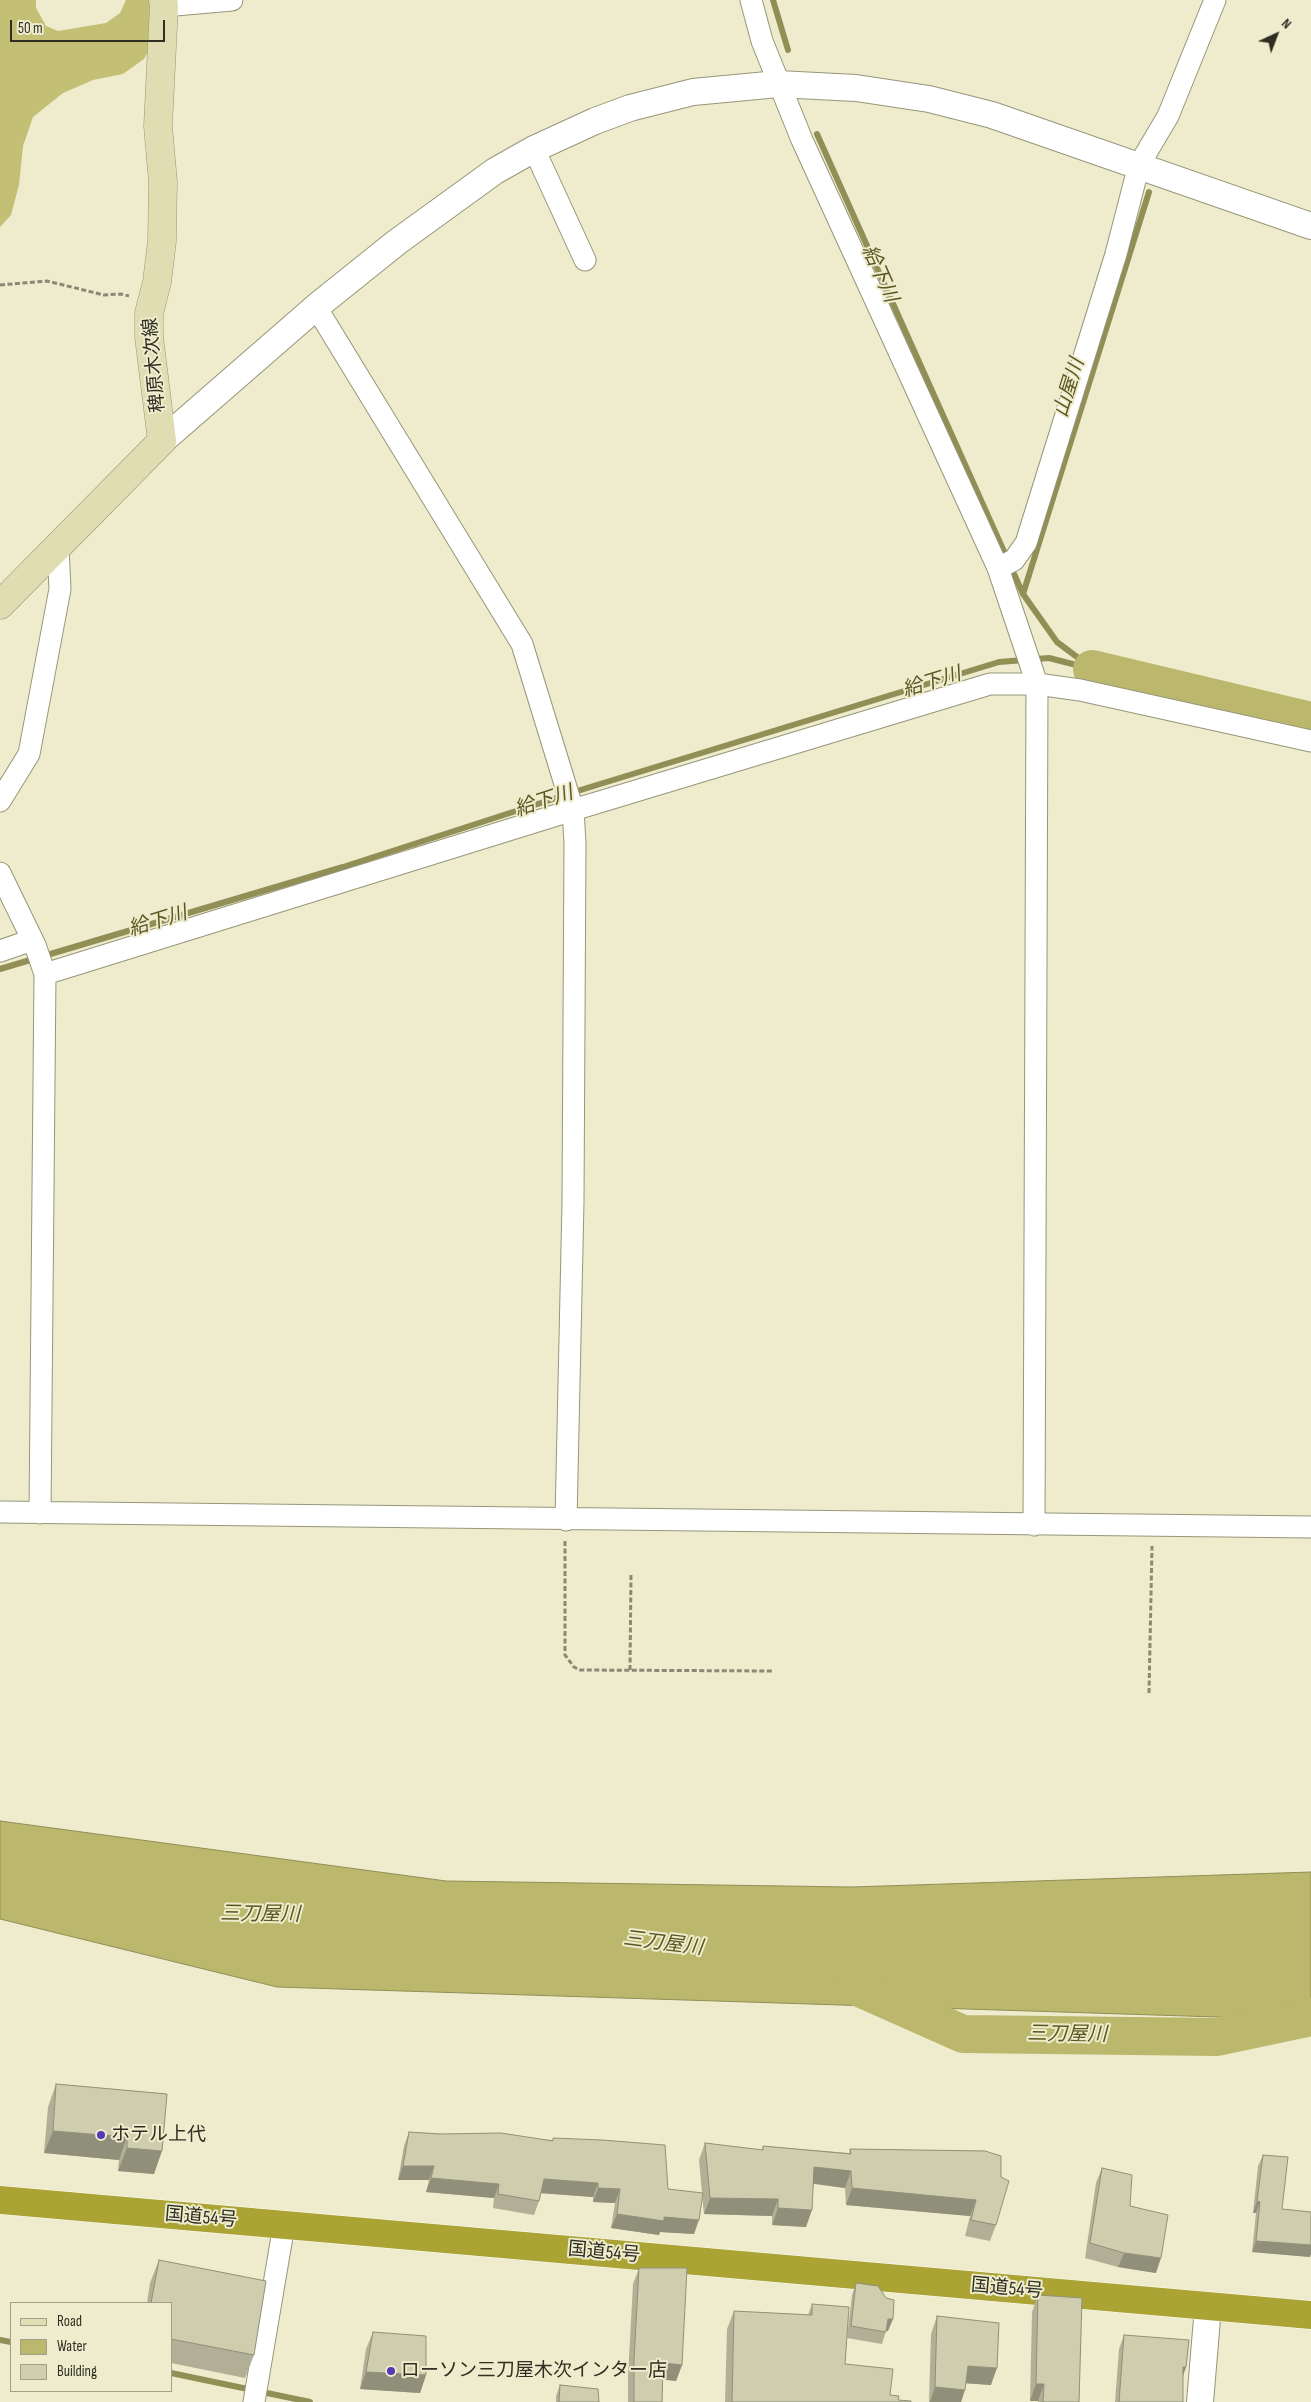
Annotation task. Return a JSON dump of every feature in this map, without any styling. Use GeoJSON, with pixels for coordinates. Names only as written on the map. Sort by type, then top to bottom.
{"type":"FeatureCollection","features":[{"type":"Feature","properties":{"kind":"highway","name":"国道54号"},"geometry":{"type":"LineString","coordinates":[[0,2200],[1311,2315]]}},
{"type":"Feature","properties":{"kind":"highway","name":"国道54号"},"geometry":{"type":"LineString","coordinates":[[1208,2307],[1311,2328]]}},
{"type":"Feature","properties":{"kind":"main road","name":"稗原木次線"},"geometry":{"type":"LineString","coordinates":[[162,441],[149,337],[149,313],[157,282],[162,241],[163,182],[158,126],[163,3]]}},
{"type":"Feature","properties":{"kind":"main road"},"geometry":{"type":"LineString","coordinates":[[0,605],[162,441]]}},
{"type":"Feature","properties":{"kind":"street"},"geometry":{"type":"LineString","coordinates":[[163,3],[232,0]]}},
{"type":"Feature","properties":{"kind":"street"},"geometry":{"type":"LineString","coordinates":[[751,0],[762,41],[778,84],[810,158],[1006,565],[1024,646],[1035,679],[1034,1525]]}},
{"type":"Feature","properties":{"kind":"street"},"geometry":{"type":"LineString","coordinates":[[1006,565],[1026,543],[1116,254],[1139,165],[1168,116],[1215,0]]}},
{"type":"Feature","properties":{"kind":"street"},"geometry":{"type":"LineString","coordinates":[[162,441],[316,307],[451,202],[496,171],[534,149],[595,121],[661,99],[693,92],[778,84],[856,88],[929,99],[992,115],[1311,226]]}},
{"type":"Feature","properties":{"kind":"street"},"geometry":{"type":"LineString","coordinates":[[534,149],[585,260]]}},
{"type":"Feature","properties":{"kind":"street"},"geometry":{"type":"LineString","coordinates":[[316,307],[522,644],[570,799],[575,843],[573,1202],[566,1520]]}},
{"type":"Feature","properties":{"kind":"street"},"geometry":{"type":"LineString","coordinates":[[0,801],[30,754],[60,589],[58,547]]}},
{"type":"Feature","properties":{"kind":"street"},"geometry":{"type":"LineString","coordinates":[[0,951],[38,956],[570,799],[990,684],[1035,679],[1311,741]]}},
{"type":"Feature","properties":{"kind":"street"},"geometry":{"type":"LineString","coordinates":[[0,873],[38,956],[40,1512]]}},
{"type":"Feature","properties":{"kind":"street"},"geometry":{"type":"LineString","coordinates":[[0,1512],[566,1520],[1311,1527]]}},
{"type":"Feature","properties":{"kind":"street"},"geometry":{"type":"LineString","coordinates":[[254,2402],[284,2225]]}},
{"type":"Feature","properties":{"kind":"street"},"geometry":{"type":"LineString","coordinates":[[1200,2402],[1208,2307]]}},
{"type":"Feature","properties":{"kind":"path"},"geometry":{"type":"LineString","coordinates":[[0,285],[47,281],[104,295],[120,294],[152,302]]}},
{"type":"Feature","properties":{"kind":"path"},"geometry":{"type":"LineString","coordinates":[[566,1520],[566,1659],[574,1667],[580,1670],[772,1670]]}},
{"type":"Feature","properties":{"kind":"path"},"geometry":{"type":"LineString","coordinates":[[1149,1693],[1152,1526]]}},
{"type":"Feature","properties":{"kind":"path"},"geometry":{"type":"LineString","coordinates":[[630,1670],[631,1573]]}},
{"type":"Feature","properties":{"kind":"shaded area"},"geometry":{"type":"Polygon","coordinates":[[[0,0],[36,0],[36,8],[46,26],[58,31],[106,23],[120,13],[126,0],[157,0],[157,36],[144,59],[123,74],[93,80],[63,93],[33,117],[23,146],[19,185],[11,215],[0,227],[0,0]]]}},
{"type":"Feature","properties":{"kind":"water"},"geometry":{"type":"Polygon","coordinates":[[[0,1821],[446,1881],[852,1887],[1311,1872],[1311,2020],[277,1987],[0,1919],[0,1821]]]}},
{"type":"Feature","properties":{"kind":"building"},"geometry":{"type":"Polygon","coordinates":[[[56,2084],[167,2094],[162,2151],[127,2148],[127,2137],[53,2131],[56,2084]]]}},
{"type":"Feature","properties":{"kind":"building"},"geometry":{"type":"Polygon","coordinates":[[[409,2132],[440,2134],[501,2133],[553,2141],[553,2138],[665,2145],[668,2189],[703,2193],[699,2220],[664,2217],[664,2221],[617,2214],[620,2189],[598,2188],[598,2183],[544,2179],[539,2201],[498,2194],[499,2184],[431,2178],[434,2166],[403,2166],[409,2132]]]}},
{"type":"Feature","properties":{"kind":"building"},"geometry":{"type":"Polygon","coordinates":[[[705,2143],[763,2150],[763,2146],[851,2154],[850,2149],[985,2151],[1001,2156],[1001,2177],[1009,2181],[996,2225],[971,2220],[976,2200],[852,2188],[851,2171],[814,2167],[812,2210],[778,2208],[778,2199],[710,2198],[705,2143]]]}},
{"type":"Feature","properties":{"kind":"building"},"geometry":{"type":"Polygon","coordinates":[[[1263,2155],[1288,2157],[1282,2209],[1311,2212],[1311,2245],[1256,2241],[1260,2202],[1257,2201],[1263,2155]]]}},
{"type":"Feature","properties":{"kind":"building"},"geometry":{"type":"Polygon","coordinates":[[[1102,2168],[1132,2175],[1130,2206],[1168,2215],[1161,2258],[1124,2253],[1090,2243],[1102,2168]]]}},
{"type":"Feature","properties":{"kind":"building"},"geometry":{"type":"Polygon","coordinates":[[[159,2260],[266,2281],[254,2355],[172,2339],[172,2302],[151,2302],[159,2260]]]}},
{"type":"Feature","properties":{"kind":"building"},"geometry":{"type":"Polygon","coordinates":[[[639,2268],[687,2268],[682,2365],[663,2363],[662,2402],[634,2402],[634,2360],[639,2268]]]}},
{"type":"Feature","properties":{"kind":"building"},"geometry":{"type":"Polygon","coordinates":[[[856,2283],[878,2286],[886,2298],[894,2300],[893,2319],[888,2319],[886,2332],[851,2326],[856,2283]]]}},
{"type":"Feature","properties":{"kind":"building"},"geometry":{"type":"Polygon","coordinates":[[[1038,2295],[1082,2298],[1079,2402],[1043,2402],[1044,2384],[1036,2384],[1038,2295]]]}},
{"type":"Feature","properties":{"kind":"building"},"geometry":{"type":"Polygon","coordinates":[[[812,2304],[849,2307],[845,2364],[893,2369],[890,2395],[899,2396],[898,2400],[911,2402],[732,2402],[734,2311],[812,2315],[812,2304]]]}},
{"type":"Feature","properties":{"kind":"building"},"geometry":{"type":"Polygon","coordinates":[[[937,2316],[999,2323],[997,2368],[968,2366],[965,2390],[935,2387],[937,2316]]]}},
{"type":"Feature","properties":{"kind":"building"},"geometry":{"type":"Polygon","coordinates":[[[373,2332],[426,2336],[426,2375],[366,2372],[373,2332]]]}},
{"type":"Feature","properties":{"kind":"building"},"geometry":{"type":"Polygon","coordinates":[[[1124,2335],[1189,2340],[1186,2367],[1183,2367],[1183,2402],[1119,2402],[1124,2335]]]}},
{"type":"Feature","properties":{"kind":"building"},"geometry":{"type":"Polygon","coordinates":[[[560,2385],[598,2389],[599,2402],[559,2402],[560,2385]]]}},
{"type":"Feature","properties":{"kind":"waterway","name":"給下川"},"geometry":{"type":"LineString","coordinates":[[773,0],[788,50]]}},
{"type":"Feature","properties":{"kind":"waterway","name":"給下川"},"geometry":{"type":"LineString","coordinates":[[817,134],[1023,594],[1057,642],[1089,666]]}},
{"type":"Feature","properties":{"kind":"waterway","name":"山屋川"},"geometry":{"type":"LineString","coordinates":[[1023,594],[1149,192]]}},
{"type":"Feature","properties":{"kind":"waterway","name":"給下川"},"geometry":{"type":"LineString","coordinates":[[0,969],[343,867],[587,788],[999,662],[1049,658],[1092,669]]}},
{"type":"Feature","properties":{"kind":"waterway","name":"給下川"},"geometry":{"type":"LineString","coordinates":[[1092,669],[1311,721]]}},
{"type":"Feature","properties":{"kind":"waterway","name":"三刀屋川"},"geometry":{"type":"LineString","coordinates":[[855,1986],[963,2034],[1217,2037],[1311,2017]]}},
{"type":"Feature","properties":{"kind":"waterway"},"geometry":{"type":"LineString","coordinates":[[0,2340],[10,2342]]}},
{"type":"Feature","properties":{"kind":"waterway"},"geometry":{"type":"LineString","coordinates":[[172,2373],[310,2402]]}},
{"type":"Feature","properties":{"kind":"place","name":"ホテル上代"},"geometry":{"type":"Point","coordinates":[101,2135]}},
{"type":"Feature","properties":{"kind":"place","name":"ローソン三刀屋木次インター店"},"geometry":{"type":"Point","coordinates":[391,2371]}}]}
